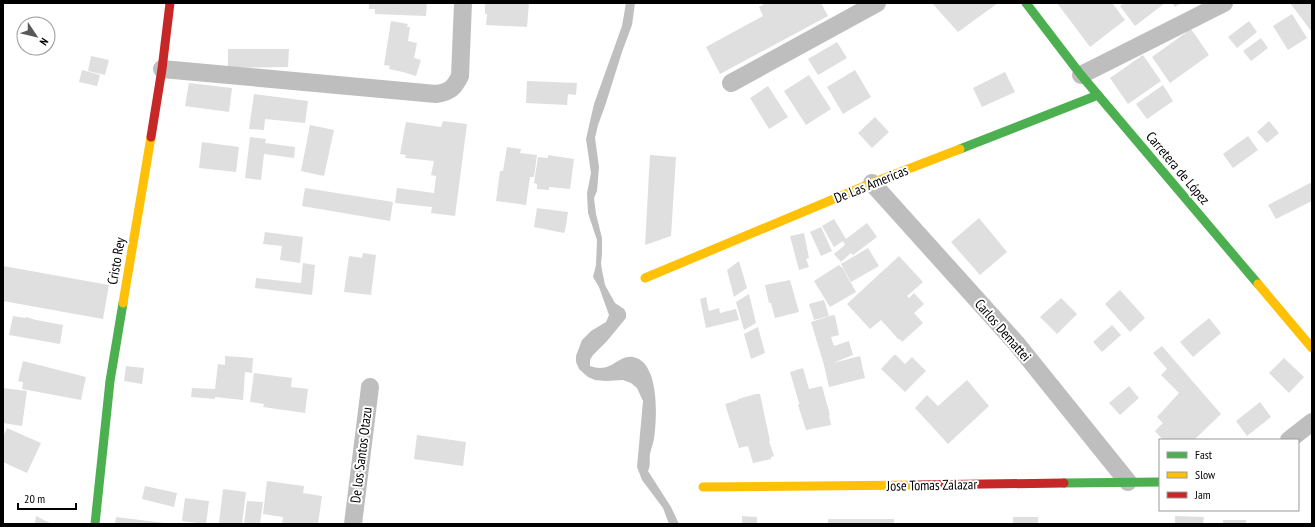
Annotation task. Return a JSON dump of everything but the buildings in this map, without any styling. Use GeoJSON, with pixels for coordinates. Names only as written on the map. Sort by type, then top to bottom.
{"type":"FeatureCollection","features":[{"type":"Feature","properties":{"kind":"street","name":"Cristo Rey"},"geometry":{"type":"LineString","coordinates":[[95,524],[110,381],[162,69],[170,3]]}},
{"type":"Feature","properties":{"kind":"street"},"geometry":{"type":"LineString","coordinates":[[162,69],[436,94],[445,93],[455,86],[460,76],[463,3]]}},
{"type":"Feature","properties":{"kind":"street"},"geometry":{"type":"LineString","coordinates":[[731,83],[877,3]]}},
{"type":"Feature","properties":{"kind":"street","name":"Carretera de López"},"geometry":{"type":"LineString","coordinates":[[1026,3],[1080,75],[1312,348]]}},
{"type":"Feature","properties":{"kind":"street"},"geometry":{"type":"LineString","coordinates":[[1080,75],[1224,3]]}},
{"type":"Feature","properties":{"kind":"street","name":"De Las Americas"},"geometry":{"type":"LineString","coordinates":[[645,278],[872,183],[1098,95]]}},
{"type":"Feature","properties":{"kind":"street","name":"Carlos Demattei"},"geometry":{"type":"LineString","coordinates":[[872,183],[1016,343],[1128,482]]}},
{"type":"Feature","properties":{"kind":"street","name":"De los Santos Otazu"},"geometry":{"type":"LineString","coordinates":[[353,524],[370,387]]}},
{"type":"Feature","properties":{"kind":"street"},"geometry":{"type":"LineString","coordinates":[[1290,439],[1312,422]]}},
{"type":"Feature","properties":{"kind":"street","name":"Jose Tomas Zalazar"},"geometry":{"type":"LineString","coordinates":[[703,488],[1159,482]]}},
{"type":"Feature","properties":{"kind":"shaded area"},"geometry":{"type":"Polygon","coordinates":[[[626,3],[635,3],[632,25],[595,138],[599,167],[597,191],[594,198],[602,238],[601,263],[605,285],[615,303],[624,309],[626,318],[593,355],[590,360],[590,366],[604,368],[623,358],[633,357],[642,361],[648,369],[655,392],[656,418],[648,471],[671,507],[679,524],[669,524],[663,508],[642,480],[637,467],[643,401],[637,388],[631,383],[623,380],[595,380],[588,377],[579,369],[576,362],[576,356],[582,340],[591,331],[606,322],[609,315],[599,287],[593,277],[596,265],[597,240],[588,213],[587,193],[591,173],[586,139],[594,104],[622,26],[626,3]]]}},
{"type":"Feature","properties":{"kind":"traffic: fast"},"geometry":{"type":"LineString","coordinates":[[1026,3],[1081,75],[1258,284]]}},
{"type":"Feature","properties":{"kind":"traffic: fast"},"geometry":{"type":"LineString","coordinates":[[960,149],[1098,95]]}},
{"type":"Feature","properties":{"kind":"traffic: fast"},"geometry":{"type":"LineString","coordinates":[[95,524],[110,381],[123,303]]}},
{"type":"Feature","properties":{"kind":"traffic: fast"},"geometry":{"type":"LineString","coordinates":[[1064,483],[1159,482]]}},
{"type":"Feature","properties":{"kind":"traffic: slow"},"geometry":{"type":"LineString","coordinates":[[123,303],[151,137]]}},
{"type":"Feature","properties":{"kind":"traffic: slow"},"geometry":{"type":"LineString","coordinates":[[645,278],[872,183],[960,149]]}},
{"type":"Feature","properties":{"kind":"traffic: slow"},"geometry":{"type":"LineString","coordinates":[[1258,284],[1312,348]]}},
{"type":"Feature","properties":{"kind":"traffic: slow"},"geometry":{"type":"LineString","coordinates":[[703,487],[915,485]]}},
{"type":"Feature","properties":{"kind":"traffic: jam"},"geometry":{"type":"LineString","coordinates":[[151,137],[162,69],[170,3]]}},
{"type":"Feature","properties":{"kind":"traffic: jam"},"geometry":{"type":"LineString","coordinates":[[915,485],[1064,483]]}}]}
